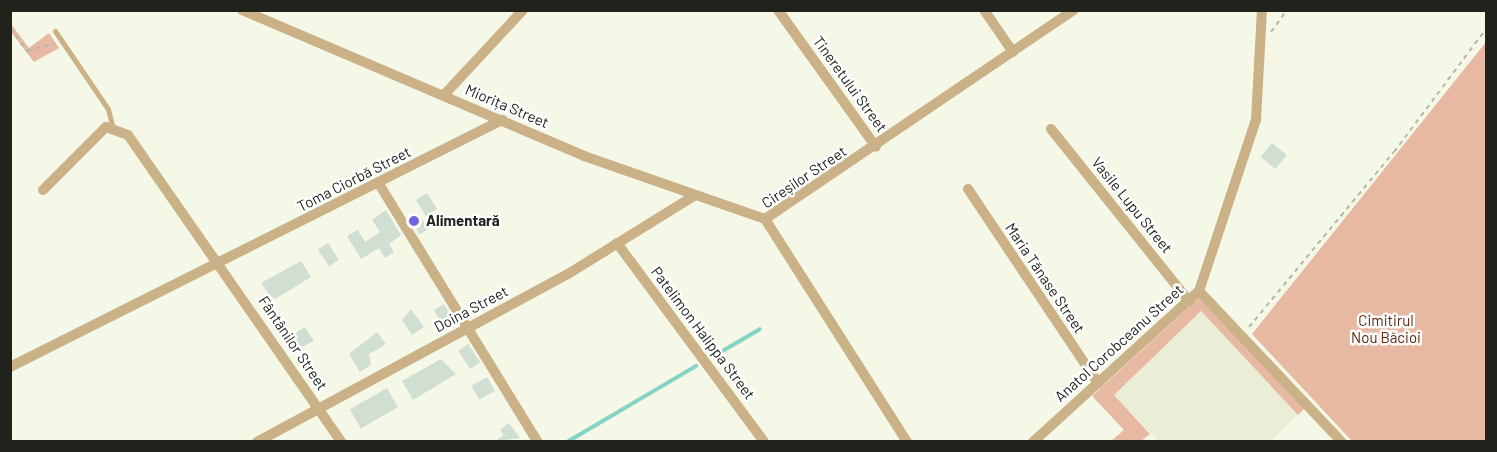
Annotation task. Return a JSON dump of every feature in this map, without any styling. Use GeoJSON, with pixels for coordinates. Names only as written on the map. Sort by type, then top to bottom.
{"type":"FeatureCollection","features":[{"type":"Feature","properties":{"kind":"street","name":"Miorița Street"},"geometry":{"type":"LineString","coordinates":[[242,10],[502,120],[693,196],[765,219]]}},
{"type":"Feature","properties":{"kind":"street"},"geometry":{"type":"LineString","coordinates":[[444,95],[458,74],[523,10]]}},
{"type":"Feature","properties":{"kind":"street","name":"Tineretului Street"},"geometry":{"type":"LineString","coordinates":[[778,10],[876,147]]}},
{"type":"Feature","properties":{"kind":"street"},"geometry":{"type":"LineString","coordinates":[[984,10],[1013,52]]}},
{"type":"Feature","properties":{"kind":"street","name":"Cireșilor Street"},"geometry":{"type":"LineString","coordinates":[[907,441],[765,219],[876,147],[1074,10]]}},
{"type":"Feature","properties":{"kind":"street","name":"Anatol Corobceanu Street"},"geometry":{"type":"LineString","coordinates":[[1033,441],[1199,291],[1256,120],[1263,45],[1262,10]]}},
{"type":"Feature","properties":{"kind":"street","name":"Toma Ciorbă Street"},"geometry":{"type":"LineString","coordinates":[[10,367],[502,120]]}},
{"type":"Feature","properties":{"kind":"street"},"geometry":{"type":"LineString","coordinates":[[42,190],[112,125],[128,135],[163,178],[219,263]]}},
{"type":"Feature","properties":{"kind":"street","name":"Vasile Lupu Street"},"geometry":{"type":"LineString","coordinates":[[1051,129],[1189,301]]}},
{"type":"Feature","properties":{"kind":"street"},"geometry":{"type":"LineString","coordinates":[[378,184],[471,326],[538,441]]}},
{"type":"Feature","properties":{"kind":"street","name":"Maria Tănase Street"},"geometry":{"type":"LineString","coordinates":[[968,189],[1098,383]]}},
{"type":"Feature","properties":{"kind":"street","name":"Doina Street"},"geometry":{"type":"LineString","coordinates":[[257,441],[471,326],[617,243],[693,196]]}},
{"type":"Feature","properties":{"kind":"street","name":"Patelimon Halippa Street"},"geometry":{"type":"LineString","coordinates":[[617,243],[764,441]]}},
{"type":"Feature","properties":{"kind":"street","name":"Fântânilor Street"},"geometry":{"type":"LineString","coordinates":[[219,263],[341,441]]}},
{"type":"Feature","properties":{"kind":"street"},"geometry":{"type":"LineString","coordinates":[[1199,291],[1342,441]]}},
{"type":"Feature","properties":{"kind":"lane"},"geometry":{"type":"LineString","coordinates":[[55,31],[108,109],[112,125]]}},
{"type":"Feature","properties":{"kind":"path"},"geometry":{"type":"LineString","coordinates":[[1263,45],[1287,10]]}},
{"type":"Feature","properties":{"kind":"path"},"geometry":{"type":"LineString","coordinates":[[10,28],[27,51],[62,41]]}},
{"type":"Feature","properties":{"kind":"path"},"geometry":{"type":"LineString","coordinates":[[1243,335],[1395,152],[1486,29]]}},
{"type":"Feature","properties":{"kind":"shaded area"},"geometry":{"type":"Polygon","coordinates":[[[1201,311],[1298,415],[1270,441],[1158,441],[1114,395],[1201,311]]]}},
{"type":"Feature","properties":{"kind":"green space"},"geometry":{"type":"Polygon","coordinates":[[[11,24],[29,48],[49,33],[59,48],[34,62],[11,32],[11,24]]]}},
{"type":"Feature","properties":{"kind":"green space","name":"Cimitirul Nou Băcioi"},"geometry":{"type":"Polygon","coordinates":[[[1486,42],[1486,441],[1352,441],[1252,334],[1486,42]]]}},
{"type":"Feature","properties":{"kind":"green space"},"geometry":{"type":"Polygon","coordinates":[[[1199,298],[1305,408],[1298,415],[1201,311],[1114,395],[1150,434],[1141,441],[1111,441],[1124,430],[1092,396],[1199,298]]]}},
{"type":"Feature","properties":{"kind":"building"},"geometry":{"type":"Polygon","coordinates":[[[1272,143],[1287,155],[1275,169],[1261,157],[1272,143]]]}},
{"type":"Feature","properties":{"kind":"building"},"geometry":{"type":"Polygon","coordinates":[[[427,193],[437,209],[426,216],[416,200],[427,193]]]}},
{"type":"Feature","properties":{"kind":"building"},"geometry":{"type":"Polygon","coordinates":[[[386,210],[401,235],[389,244],[394,252],[385,258],[379,248],[361,259],[347,236],[358,230],[365,242],[380,232],[372,220],[386,210]]]}},
{"type":"Feature","properties":{"kind":"building"},"geometry":{"type":"Polygon","coordinates":[[[418,213],[428,229],[420,234],[410,218],[418,213]]]}},
{"type":"Feature","properties":{"kind":"building"},"geometry":{"type":"Polygon","coordinates":[[[328,243],[339,260],[329,266],[318,250],[328,243]]]}},
{"type":"Feature","properties":{"kind":"building"},"geometry":{"type":"Polygon","coordinates":[[[301,261],[311,277],[275,299],[261,283],[301,261]]]}},
{"type":"Feature","properties":{"kind":"building"},"geometry":{"type":"Polygon","coordinates":[[[444,304],[455,322],[445,328],[434,310],[444,304]]]}},
{"type":"Feature","properties":{"kind":"building"},"geometry":{"type":"Polygon","coordinates":[[[411,309],[424,327],[412,335],[402,320],[411,309]]]}},
{"type":"Feature","properties":{"kind":"building"},"geometry":{"type":"Polygon","coordinates":[[[305,327],[314,341],[293,351],[286,339],[305,327]]]}},
{"type":"Feature","properties":{"kind":"building"},"geometry":{"type":"Polygon","coordinates":[[[377,332],[386,344],[369,354],[371,365],[360,372],[349,354],[377,332]]]}},
{"type":"Feature","properties":{"kind":"building"},"geometry":{"type":"Polygon","coordinates":[[[468,344],[480,362],[470,369],[458,351],[468,344]]]}},
{"type":"Feature","properties":{"kind":"building"},"geometry":{"type":"Polygon","coordinates":[[[441,359],[456,374],[413,400],[402,381],[441,359]]]}},
{"type":"Feature","properties":{"kind":"building"},"geometry":{"type":"Polygon","coordinates":[[[487,377],[495,391],[479,400],[471,386],[487,377]]]}},
{"type":"Feature","properties":{"kind":"building"},"geometry":{"type":"Polygon","coordinates":[[[387,388],[398,407],[361,429],[350,410],[387,388]]]}},
{"type":"Feature","properties":{"kind":"building"},"geometry":{"type":"Polygon","coordinates":[[[509,423],[520,438],[495,441],[504,435],[500,430],[509,423]]]}},
{"type":"Feature","properties":{"kind":"waterway"},"geometry":{"type":"LineString","coordinates":[[714,356],[760,329]]}},
{"type":"Feature","properties":{"kind":"waterway"},"geometry":{"type":"LineString","coordinates":[[567,442],[696,366]]}},
{"type":"Feature","properties":{"kind":"place","name":"Alimentară"},"geometry":{"type":"Point","coordinates":[414,221]}}]}
